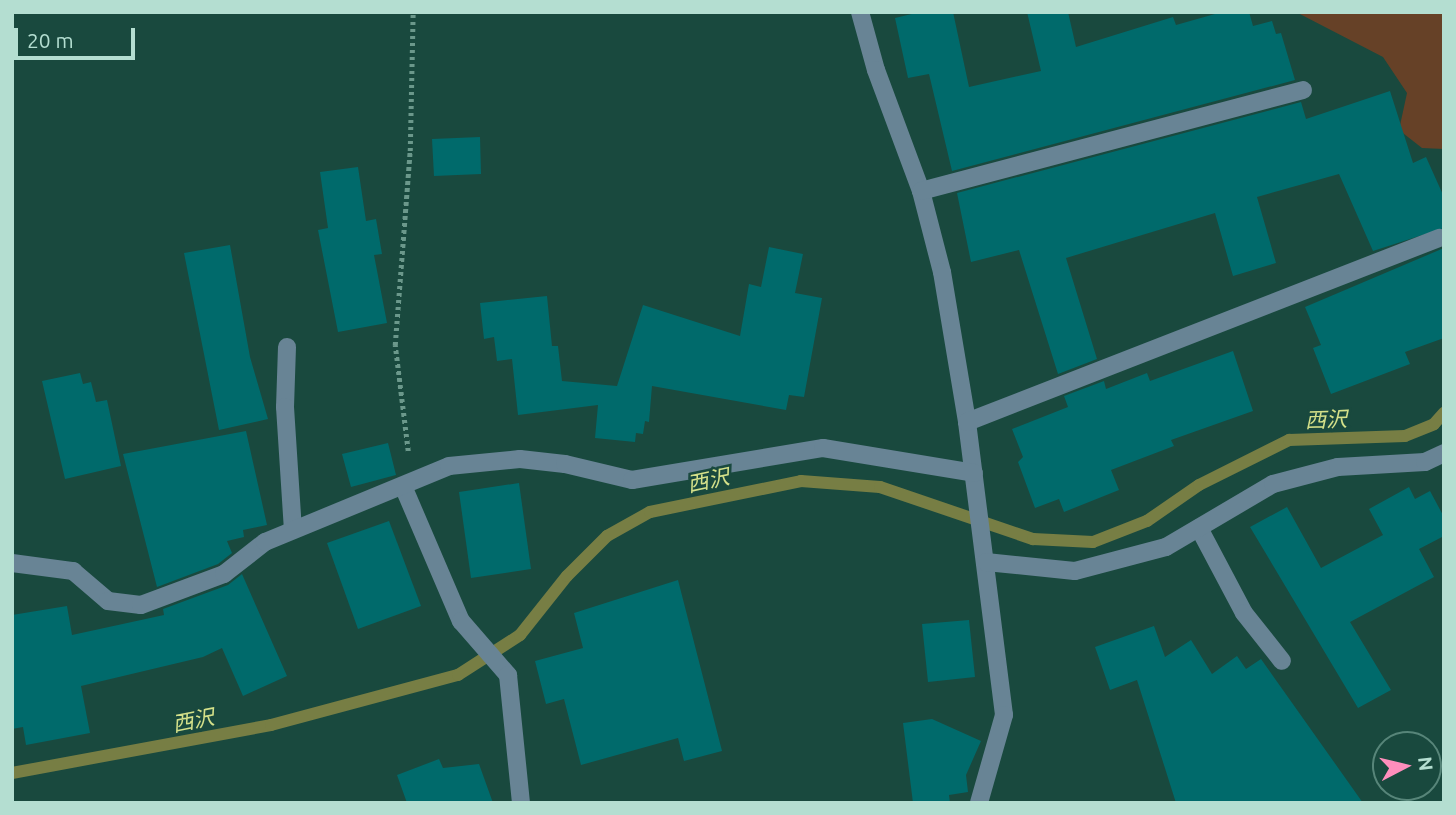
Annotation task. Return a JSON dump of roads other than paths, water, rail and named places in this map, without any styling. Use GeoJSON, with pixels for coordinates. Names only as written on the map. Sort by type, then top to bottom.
{"type":"FeatureCollection","features":[{"type":"Feature","properties":{"kind":"lane"},"geometry":{"type":"LineString","coordinates":[[860,12],[876,70],[921,191],[942,272],[967,422],[1004,715],[979,803]]}},
{"type":"Feature","properties":{"kind":"lane"},"geometry":{"type":"LineString","coordinates":[[921,191],[1303,90]]}},
{"type":"Feature","properties":{"kind":"lane"},"geometry":{"type":"LineString","coordinates":[[967,422],[1440,238]]}},
{"type":"Feature","properties":{"kind":"lane"},"geometry":{"type":"LineString","coordinates":[[287,347],[285,407],[293,530]]}},
{"type":"Feature","properties":{"kind":"lane"},"geometry":{"type":"LineString","coordinates":[[12,563],[74,572],[108,601],[141,605],[223,574],[265,542],[449,466],[520,459],[565,464],[632,480],[823,448],[974,473]]}},
{"type":"Feature","properties":{"kind":"lane"},"geometry":{"type":"LineString","coordinates":[[985,557],[1075,571],[1166,547],[1273,484],[1338,467],[1425,462],[1444,453]]}},
{"type":"Feature","properties":{"kind":"lane"},"geometry":{"type":"LineString","coordinates":[[407,485],[461,621],[508,675],[521,803]]}},
{"type":"Feature","properties":{"kind":"lane"},"geometry":{"type":"LineString","coordinates":[[1199,528],[1244,612],[1282,661]]}},
{"type":"Feature","properties":{"kind":"waterway","name":"西沢"},"geometry":{"type":"LineString","coordinates":[[12,773],[271,725],[458,675],[520,635],[567,576],[607,536],[650,512],[801,481],[880,487],[1033,539],[1093,542],[1147,521],[1199,485],[1289,440],[1405,436],[1434,424],[1444,413]]}}]}
